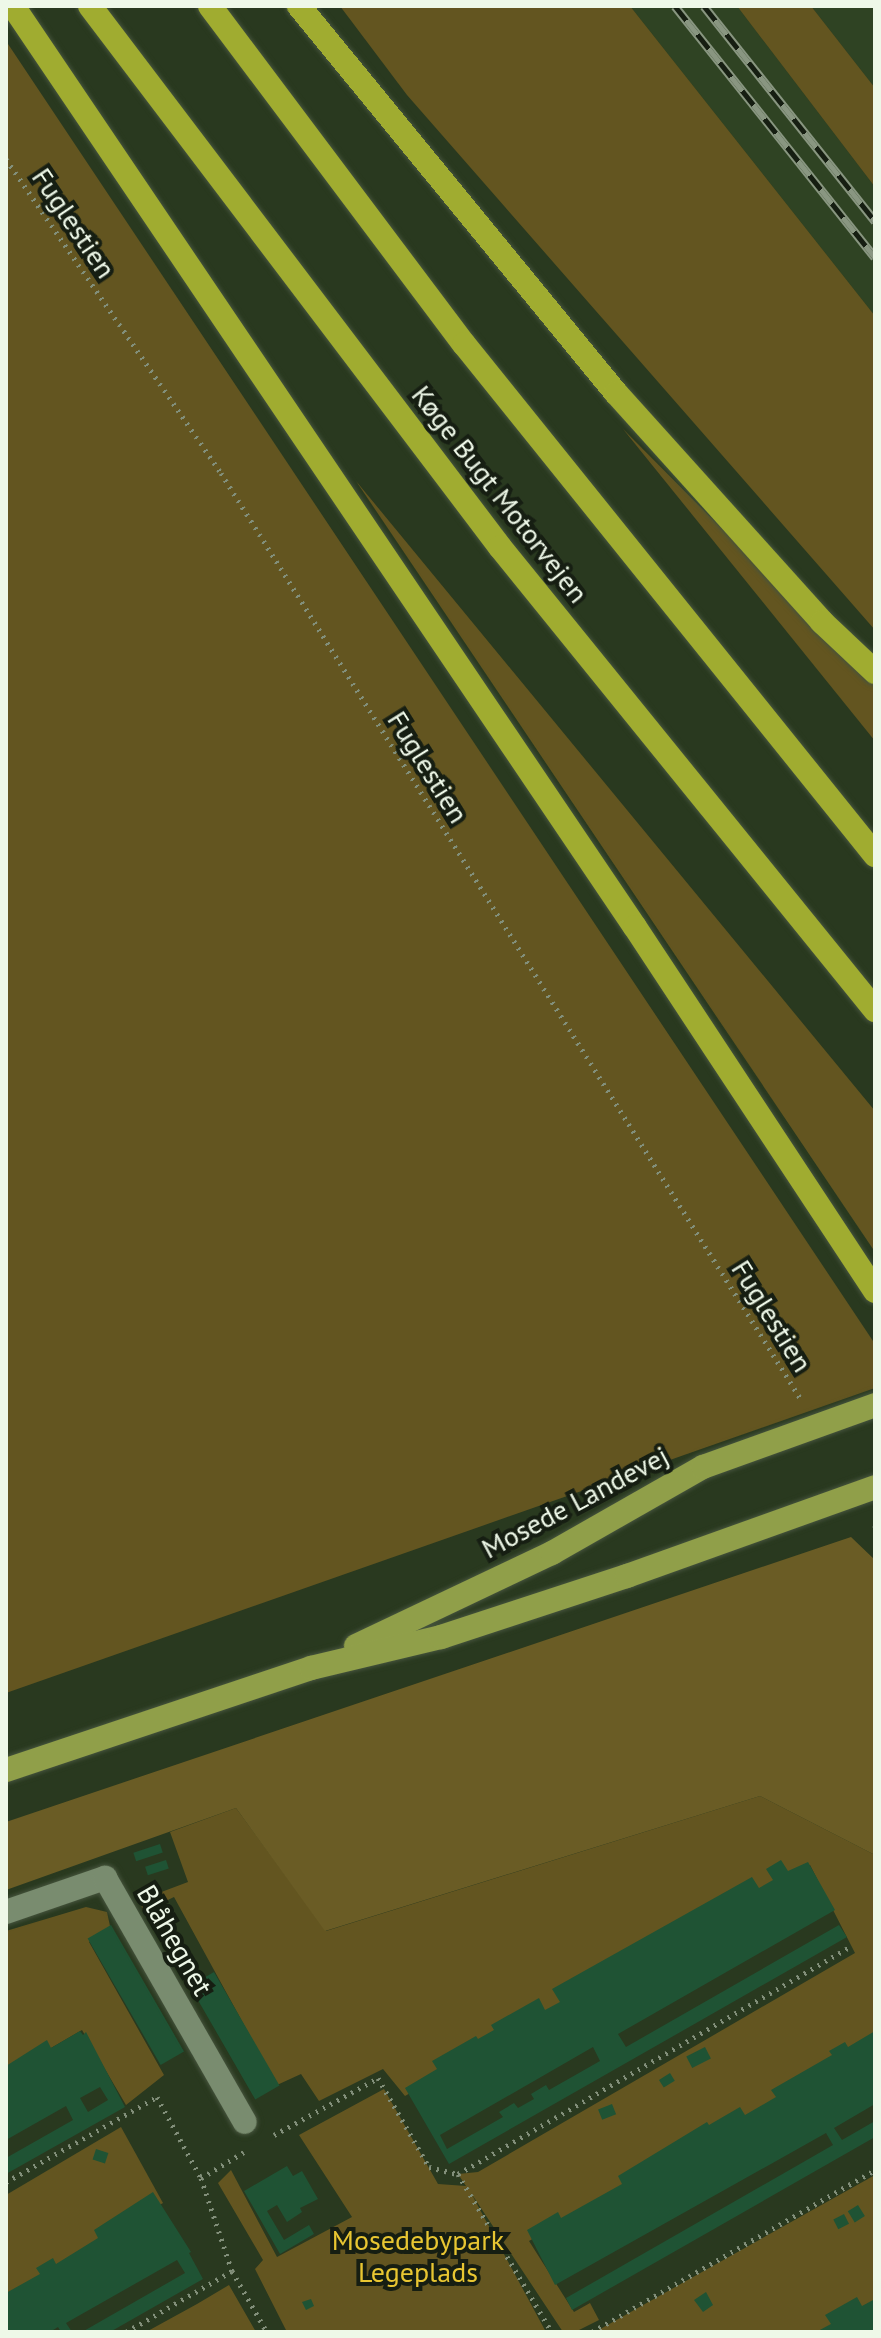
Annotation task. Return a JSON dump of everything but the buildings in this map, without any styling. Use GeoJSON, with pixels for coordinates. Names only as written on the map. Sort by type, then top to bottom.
{"type":"FeatureCollection","features":[{"type":"Feature","properties":{"kind":"highway"},"geometry":{"type":"LineString","coordinates":[[13,6],[635,927],[875,1291]]}},
{"type":"Feature","properties":{"kind":"highway","name":"Køge Bugt Motorvejen"},"geometry":{"type":"LineString","coordinates":[[90,6],[500,547],[875,1010]]}},
{"type":"Feature","properties":{"kind":"highway"},"geometry":{"type":"LineString","coordinates":[[210,6],[464,344],[875,855]]}},
{"type":"Feature","properties":{"kind":"highway"},"geometry":{"type":"LineString","coordinates":[[299,6],[616,393],[822,622],[875,672]]}},
{"type":"Feature","properties":{"kind":"main road","name":"Mosede Landevej"},"geometry":{"type":"LineString","coordinates":[[311,1668],[552,1553],[703,1467],[875,1405]]}},
{"type":"Feature","properties":{"kind":"main road","name":"Mosede Landevej"},"geometry":{"type":"LineString","coordinates":[[6,1770],[311,1668],[441,1637],[627,1576],[875,1487]]}},
{"type":"Feature","properties":{"kind":"street","name":"Blåhegnet"},"geometry":{"type":"LineString","coordinates":[[6,1912],[105,1878],[245,2122]]}},
{"type":"Feature","properties":{"kind":"path","name":"Fuglestien"},"geometry":{"type":"LineString","coordinates":[[6,159],[221,473],[803,1404]]}},
{"type":"Feature","properties":{"kind":"path"},"geometry":{"type":"LineString","coordinates":[[263,2141],[378,2078],[429,2167],[458,2174],[851,1946]]}},
{"type":"Feature","properties":{"kind":"path"},"geometry":{"type":"LineString","coordinates":[[6,2182],[157,2097],[201,2178],[232,2271],[267,2332]]}},
{"type":"Feature","properties":{"kind":"path"},"geometry":{"type":"LineString","coordinates":[[201,2178],[251,2148]]}},
{"type":"Feature","properties":{"kind":"path"},"geometry":{"type":"LineString","coordinates":[[592,2332],[875,2170]]}},
{"type":"Feature","properties":{"kind":"path"},"geometry":{"type":"LineString","coordinates":[[458,2174],[552,2332]]}},
{"type":"Feature","properties":{"kind":"path"},"geometry":{"type":"LineString","coordinates":[[126,2332],[232,2271]]}},
{"type":"Feature","properties":{"kind":"shaded area"},"geometry":{"type":"Polygon","coordinates":[[[630,6],[737,6],[875,187],[875,316],[630,6]]]}},
{"type":"Feature","properties":{"kind":"shaded area"},"geometry":{"type":"Polygon","coordinates":[[[811,6],[875,6],[875,88],[811,6]]]}},
{"type":"Feature","properties":{"kind":"shaded area"},"geometry":{"type":"Polygon","coordinates":[[[851,1537],[875,1560],[875,1855],[760,1796],[325,1931],[236,1808],[6,1890],[6,1822],[851,1537]]]}},
{"type":"Feature","properties":{"kind":"green space"},"geometry":{"type":"Polygon","coordinates":[[[340,6],[630,6],[875,316],[875,630],[407,95],[340,6]]]}},
{"type":"Feature","properties":{"kind":"green space"},"geometry":{"type":"Polygon","coordinates":[[[737,6],[811,6],[875,88],[875,187],[737,6]]]}},
{"type":"Feature","properties":{"kind":"green space"},"geometry":{"type":"Polygon","coordinates":[[[6,41],[875,1344],[875,1388],[6,1693],[6,41]]]}},
{"type":"Feature","properties":{"kind":"green space"},"geometry":{"type":"Polygon","coordinates":[[[623,429],[875,683],[875,741],[623,429]]]}},
{"type":"Feature","properties":{"kind":"green space"},"geometry":{"type":"Polygon","coordinates":[[[356,481],[875,1111],[875,1252],[356,481]]]}},
{"type":"Feature","properties":{"kind":"green space","name":"Mosedebypark Legeplads"},"geometry":{"type":"Polygon","coordinates":[[[760,1796],[875,1855],[875,2044],[529,2241],[574,2312],[590,2303],[599,2320],[575,2332],[563,2332],[471,2193],[546,2332],[287,2332],[255,2269],[263,2260],[218,2183],[231,2170],[277,2257],[352,2217],[299,2135],[384,2089],[438,2184],[466,2186],[458,2174],[478,2172],[855,1953],[810,1865],[405,2096],[383,2069],[319,2101],[301,2074],[277,2085],[174,1897],[143,1912],[140,1900],[188,1882],[170,1832],[236,1808],[326,1931],[760,1796]]]}},
{"type":"Feature","properties":{"kind":"green space"},"geometry":{"type":"Polygon","coordinates":[[[86,1907],[107,1912],[110,1926],[89,1942],[164,2075],[126,2105],[82,2030],[6,2074],[6,1931],[86,1907]]]}},
{"type":"Feature","properties":{"kind":"green space"},"geometry":{"type":"Polygon","coordinates":[[[121,2127],[163,2203],[6,2295],[6,2195],[121,2127]]]}},
{"type":"Feature","properties":{"kind":"green space"},"geometry":{"type":"Polygon","coordinates":[[[875,2175],[875,2302],[822,2332],[595,2332],[875,2175]]]}},
{"type":"Feature","properties":{"kind":"green space"},"geometry":{"type":"Polygon","coordinates":[[[229,2285],[256,2332],[146,2332],[197,2304],[229,2285]]]}},
{"type":"Feature","properties":{"kind":"railway"},"geometry":{"type":"LineString","coordinates":[[675,6],[875,257]]}},
{"type":"Feature","properties":{"kind":"railway"},"geometry":{"type":"LineString","coordinates":[[704,6],[875,221]]}}]}
